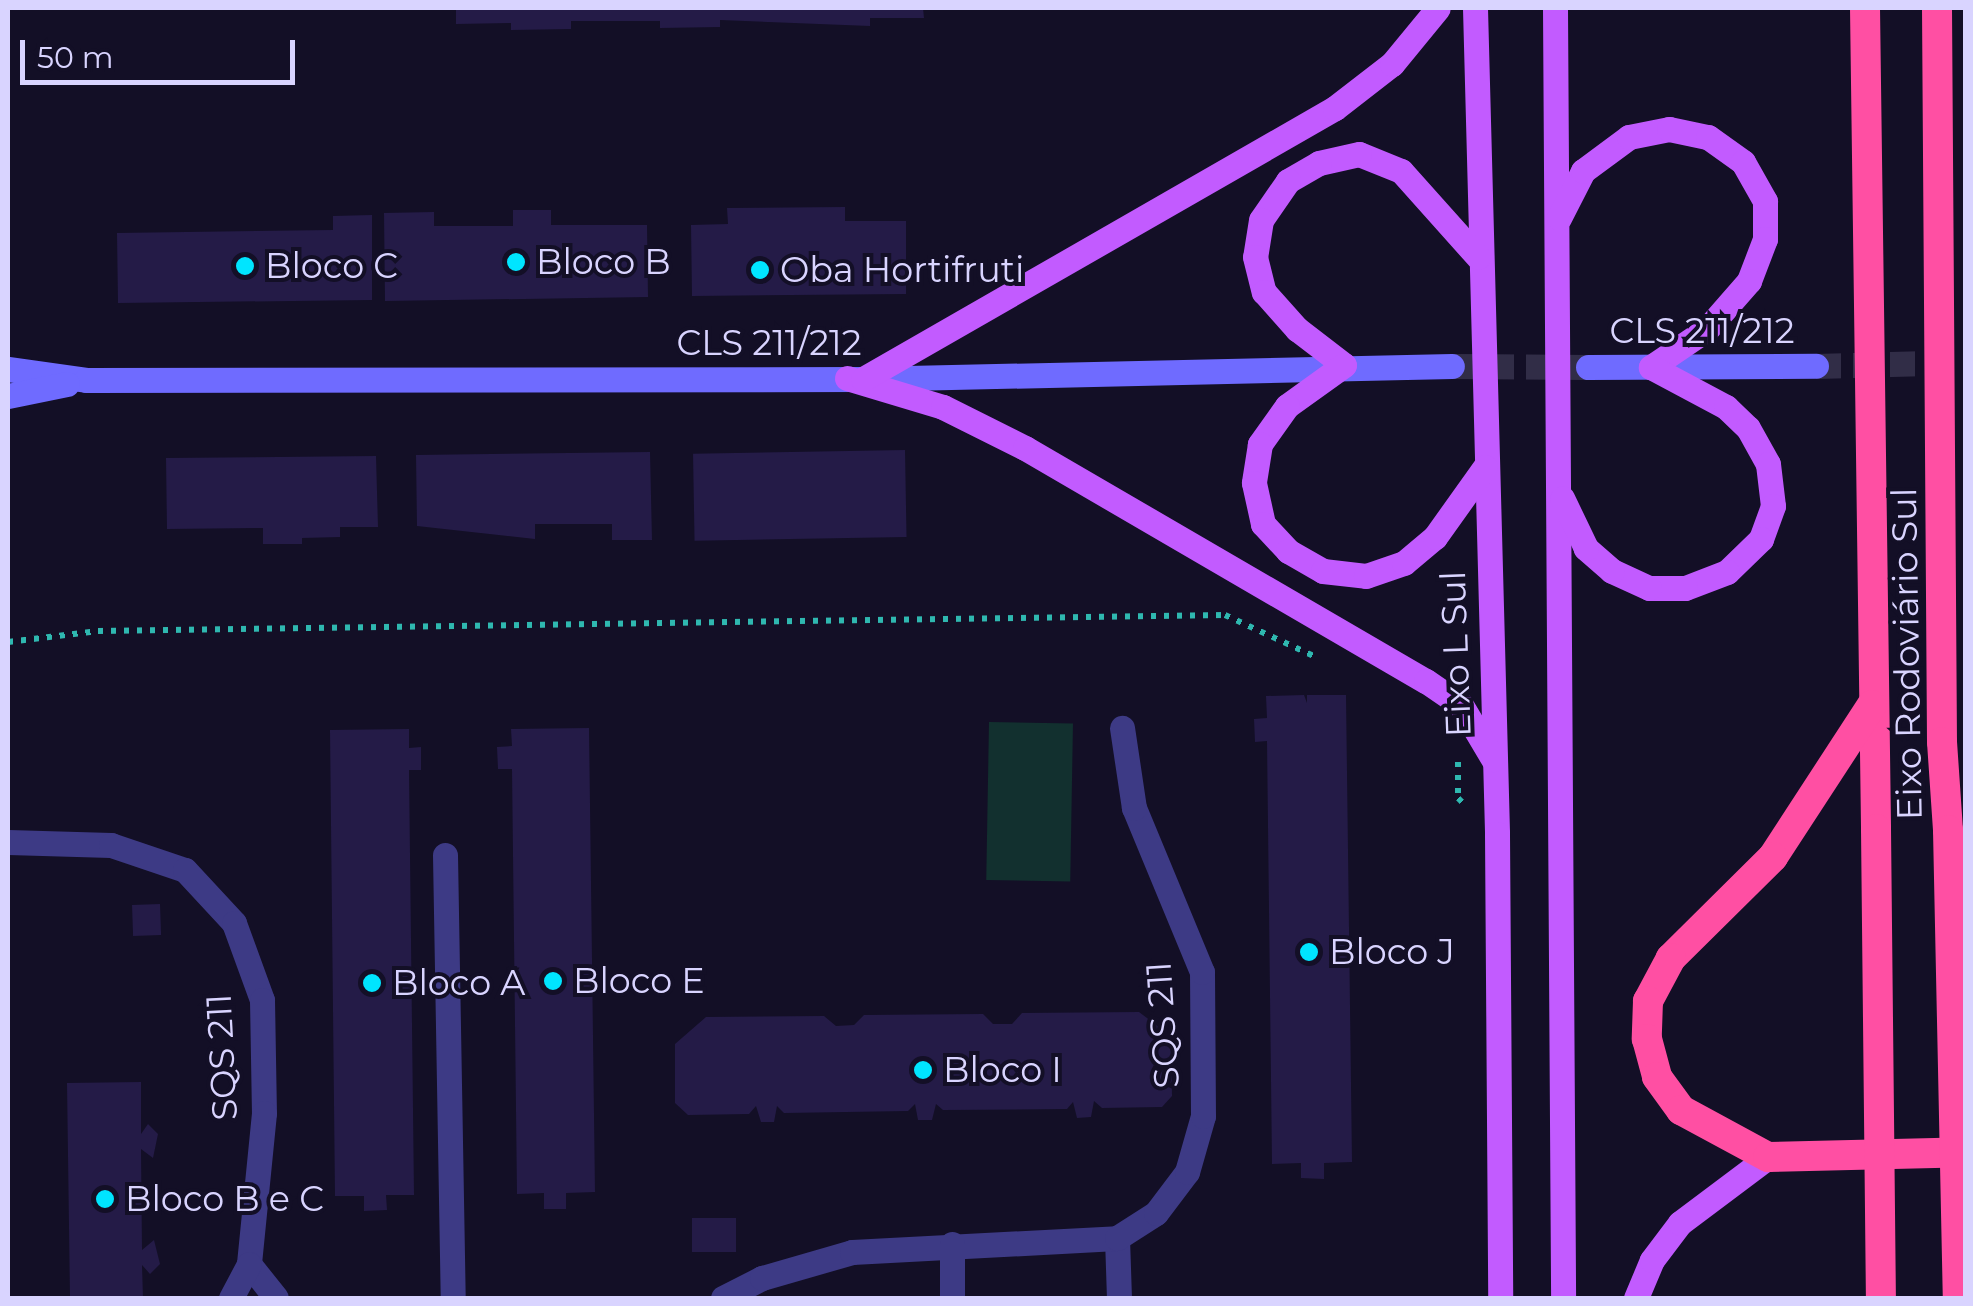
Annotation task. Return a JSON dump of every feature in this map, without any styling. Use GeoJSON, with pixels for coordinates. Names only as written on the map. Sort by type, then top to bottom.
{"type":"FeatureCollection","features":[{"type":"Feature","properties":{"kind":"highway","name":"Eixo Rodoviário Sul"},"geometry":{"type":"LineString","coordinates":[[1864,8],[1881,1298]]}},
{"type":"Feature","properties":{"kind":"highway","name":"Eixo Rodoviário Sul"},"geometry":{"type":"LineString","coordinates":[[1937,8],[1942,742],[1948,830],[1958,1298]]}},
{"type":"Feature","properties":{"kind":"highway"},"geometry":{"type":"LineString","coordinates":[[1872,704],[1772,857],[1671,958],[1648,1002],[1647,1039],[1657,1076],[1681,1110],[1768,1157],[1966,1152]]}},
{"type":"Feature","properties":{"kind":"highway"},"geometry":{"type":"LineString","coordinates":[[1942,742],[1966,775]]}},
{"type":"Feature","properties":{"kind":"main road"},"geometry":{"type":"LineString","coordinates":[[856,378],[1335,108],[1392,64],[1438,8]]}},
{"type":"Feature","properties":{"kind":"main road","name":"Eixo L Sul"},"geometry":{"type":"LineString","coordinates":[[1475,8],[1478,257],[1494,762],[1500,1298]]}},
{"type":"Feature","properties":{"kind":"main road"},"geometry":{"type":"LineString","coordinates":[[1554,8],[1564,1298]]}},
{"type":"Feature","properties":{"kind":"main road"},"geometry":{"type":"LineString","coordinates":[[1557,222],[1584,171],[1629,137],[1669,130],[1708,137],[1743,162],[1765,201],[1765,239],[1749,282],[1707,329],[1652,367],[1726,408],[1748,428],[1768,464],[1773,506],[1761,539],[1727,572],[1685,588],[1649,588],[1612,571],[1586,548],[1559,492]]}},
{"type":"Feature","properties":{"kind":"main road"},"geometry":{"type":"LineString","coordinates":[[1478,257],[1401,171],[1359,154],[1319,163],[1288,181],[1261,220],[1255,257],[1264,292],[1297,329],[1344,365],[1287,406],[1260,444],[1254,483],[1263,524],[1288,550],[1323,571],[1366,576],[1404,563],[1435,537],[1485,467]]}},
{"type":"Feature","properties":{"kind":"main road"},"geometry":{"type":"LineString","coordinates":[[856,378],[944,407],[1025,448],[1426,681],[1461,704],[1494,762]]}},
{"type":"Feature","properties":{"kind":"main road"},"geometry":{"type":"LineString","coordinates":[[1636,1298],[1652,1260],[1680,1222],[1768,1157]]}},
{"type":"Feature","properties":{"kind":"street","name":"CLS 211/212"},"geometry":{"type":"LineString","coordinates":[[8,369],[86,380],[856,378],[1344,365],[1452,366]]}},
{"type":"Feature","properties":{"kind":"street","name":"CLS 211/212"},"geometry":{"type":"LineString","coordinates":[[1588,367],[1816,366]]}},
{"type":"Feature","properties":{"kind":"street","name":"CLS 211/212"},"geometry":{"type":"LineString","coordinates":[[8,396],[86,380]]}},
{"type":"Feature","properties":{"kind":"street","name":"SQS 211"},"geometry":{"type":"LineString","coordinates":[[1117,1238],[1156,1213],[1186,1172],[1202,1116],[1206,1032],[1202,972],[1134,808],[1122,728]]}},
{"type":"Feature","properties":{"kind":"street","name":"SQS 211"},"geometry":{"type":"LineString","coordinates":[[8,842],[111,845],[185,870],[234,923],[262,1000],[264,1113],[249,1264],[231,1298]]}},
{"type":"Feature","properties":{"kind":"street"},"geometry":{"type":"LineString","coordinates":[[445,854],[453,1298]]}},
{"type":"Feature","properties":{"kind":"street"},"geometry":{"type":"LineString","coordinates":[[723,1298],[762,1278],[852,1252],[1117,1238],[1119,1298]]}},
{"type":"Feature","properties":{"kind":"street"},"geometry":{"type":"LineString","coordinates":[[952,1244],[952,1298]]}},
{"type":"Feature","properties":{"kind":"street"},"geometry":{"type":"LineString","coordinates":[[249,1264],[276,1298]]}},
{"type":"Feature","properties":{"kind":"path"},"geometry":{"type":"LineString","coordinates":[[8,642],[98,630],[1225,615],[1333,664]]}},
{"type":"Feature","properties":{"kind":"green space"},"geometry":{"type":"Polygon","coordinates":[[[989,722],[1073,723],[1070,881],[986,880],[989,722]]]}},
{"type":"Feature","properties":{"kind":"building"},"geometry":{"type":"Polygon","coordinates":[[[456,8],[923,8],[924,18],[870,18],[870,26],[720,20],[720,27],[660,28],[660,21],[571,21],[571,29],[511,30],[511,23],[456,24],[456,8]]]}},
{"type":"Feature","properties":{"kind":"building"},"geometry":{"type":"Polygon","coordinates":[[[845,207],[845,221],[906,221],[906,294],[692,296],[691,225],[728,224],[727,208],[845,207]]]}},
{"type":"Feature","properties":{"kind":"building","name":"Bloco B"},"geometry":{"type":"Polygon","coordinates":[[[513,210],[551,210],[551,225],[647,225],[648,297],[385,301],[384,213],[434,212],[434,226],[513,226],[513,210]]]}},
{"type":"Feature","properties":{"kind":"building","name":"Bloco C"},"geometry":{"type":"Polygon","coordinates":[[[372,215],[372,300],[118,303],[117,233],[333,230],[333,216],[372,215]]]}},
{"type":"Feature","properties":{"kind":"building"},"geometry":{"type":"Polygon","coordinates":[[[905,450],[907,537],[695,541],[693,454],[905,450]]]}},
{"type":"Feature","properties":{"kind":"building"},"geometry":{"type":"Polygon","coordinates":[[[650,452],[652,540],[612,540],[612,524],[535,524],[535,539],[417,526],[416,455],[650,452]]]}},
{"type":"Feature","properties":{"kind":"building"},"geometry":{"type":"Polygon","coordinates":[[[376,456],[378,527],[340,527],[340,537],[302,538],[302,544],[263,544],[263,528],[167,529],[166,458],[376,456]]]}},
{"type":"Feature","properties":{"kind":"building","name":"Bloco J"},"geometry":{"type":"Polygon","coordinates":[[[1304,695],[1307,703],[1307,695],[1346,695],[1352,1162],[1324,1163],[1324,1179],[1301,1178],[1301,1163],[1272,1164],[1267,741],[1255,742],[1254,719],[1267,718],[1266,696],[1304,695]]]}},
{"type":"Feature","properties":{"kind":"building","name":"Bloco E"},"geometry":{"type":"Polygon","coordinates":[[[589,728],[595,1192],[566,1193],[566,1209],[544,1209],[544,1193],[517,1194],[512,769],[498,769],[497,747],[512,746],[511,729],[589,728]]]}},
{"type":"Feature","properties":{"kind":"building","name":"Bloco A"},"geometry":{"type":"Polygon","coordinates":[[[409,729],[409,748],[421,747],[421,770],[409,770],[414,1195],[386,1195],[387,1210],[364,1211],[364,1196],[335,1196],[330,730],[409,729]]]}},
{"type":"Feature","properties":{"kind":"building"},"geometry":{"type":"Polygon","coordinates":[[[160,904],[161,935],[133,936],[132,905],[160,904]]]}},
{"type":"Feature","properties":{"kind":"building","name":"Bloco I"},"geometry":{"type":"Polygon","coordinates":[[[1139,1012],[1171,1036],[1172,1096],[1162,1107],[1102,1108],[1094,1101],[1091,1117],[1077,1118],[1073,1102],[1067,1109],[943,1110],[936,1104],[932,1120],[918,1120],[915,1104],[908,1111],[784,1113],[777,1106],[774,1122],[761,1122],[756,1106],[749,1114],[688,1115],[675,1103],[675,1044],[706,1017],[824,1016],[836,1026],[854,1025],[864,1015],[983,1014],[993,1024],[1012,1024],[1022,1013],[1139,1012]]]}},
{"type":"Feature","properties":{"kind":"building","name":"Bloco B e C"},"geometry":{"type":"Polygon","coordinates":[[[141,1082],[141,1134],[148,1124],[158,1134],[153,1158],[141,1149],[142,1250],[154,1240],[160,1264],[150,1274],[142,1265],[143,1298],[70,1298],[67,1083],[141,1082]]]}},
{"type":"Feature","properties":{"kind":"building"},"geometry":{"type":"Polygon","coordinates":[[[692,1218],[736,1218],[736,1252],[692,1252],[692,1218]]]}},
{"type":"Feature","properties":{"kind":"tunnel"},"geometry":{"type":"LineString","coordinates":[[1816,366],[1966,362]]}},
{"type":"Feature","properties":{"kind":"tunnel"},"geometry":{"type":"LineString","coordinates":[[1452,366],[1588,367]]}},
{"type":"Feature","properties":{"kind":"place","name":"Bloco B"},"geometry":{"type":"Point","coordinates":[516,262]}},
{"type":"Feature","properties":{"kind":"place","name":"Bloco C"},"geometry":{"type":"Point","coordinates":[245,266]}},
{"type":"Feature","properties":{"kind":"place","name":"Oba Hortifruti"},"geometry":{"type":"Point","coordinates":[760,270]}},
{"type":"Feature","properties":{"kind":"place","name":"Bloco J"},"geometry":{"type":"Point","coordinates":[1309,952]}},
{"type":"Feature","properties":{"kind":"place","name":"Bloco E"},"geometry":{"type":"Point","coordinates":[553,981]}},
{"type":"Feature","properties":{"kind":"place","name":"Bloco A"},"geometry":{"type":"Point","coordinates":[372,983]}},
{"type":"Feature","properties":{"kind":"place","name":"Bloco I"},"geometry":{"type":"Point","coordinates":[923,1070]}},
{"type":"Feature","properties":{"kind":"place","name":"Bloco B e C"},"geometry":{"type":"Point","coordinates":[105,1199]}}]}
